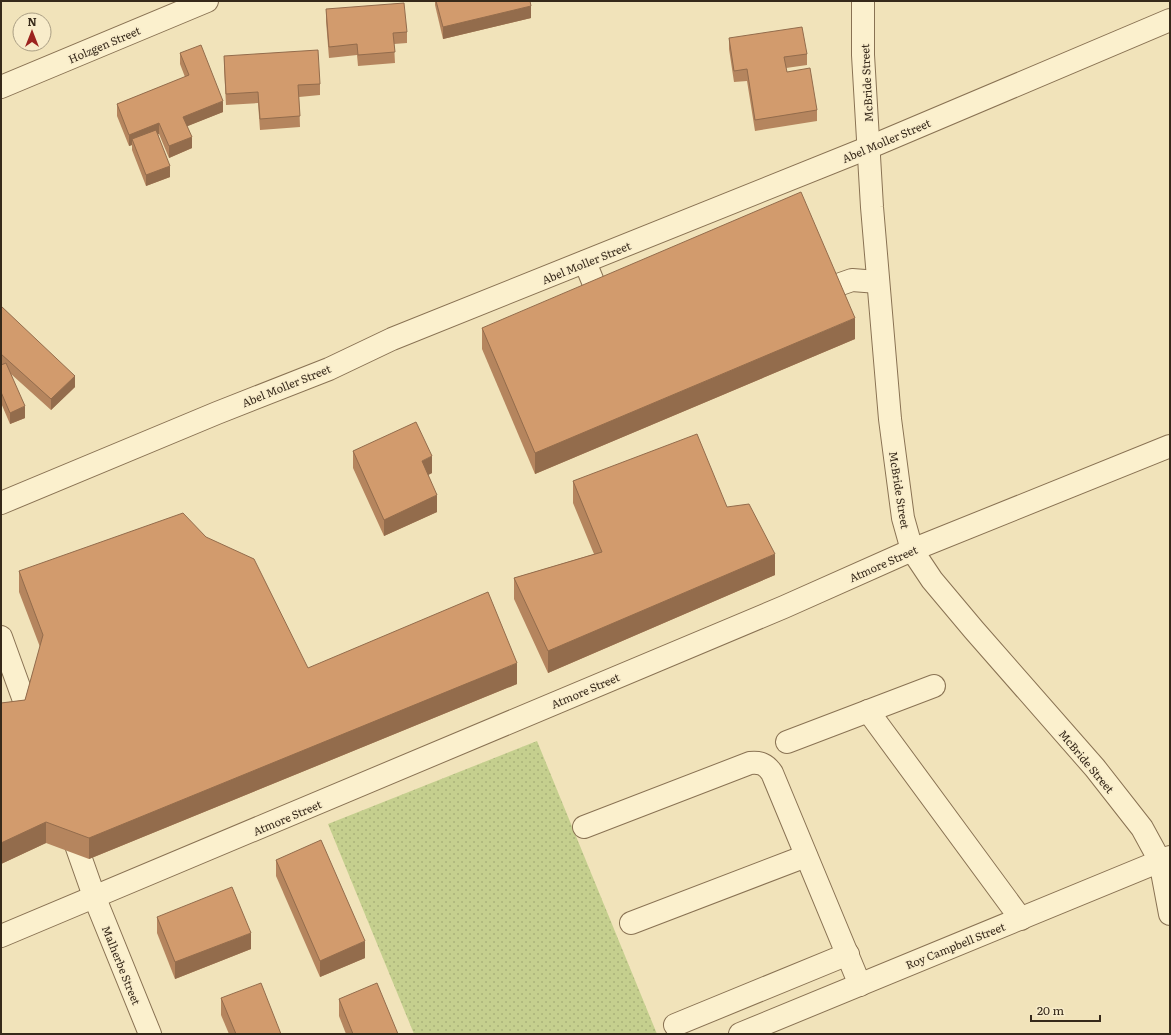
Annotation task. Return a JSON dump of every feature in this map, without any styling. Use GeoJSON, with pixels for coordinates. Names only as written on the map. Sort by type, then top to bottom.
{"type":"FeatureCollection","features":[{"type":"Feature","properties":{"kind":"street","name":"Holzgen Street"},"geometry":{"type":"LineString","coordinates":[[1,87],[207,1]]}},
{"type":"Feature","properties":{"kind":"street","name":"McBride Street"},"geometry":{"type":"LineString","coordinates":[[863,1],[863,55],[878,282],[896,475],[903,518],[912,550],[932,580],[1095,768],[1165,859],[1170,914]]}},
{"type":"Feature","properties":{"kind":"street","name":"Abel Moller Street"},"geometry":{"type":"LineString","coordinates":[[1,503],[216,413],[329,369],[392,339],[870,147],[1170,20]]}},
{"type":"Feature","properties":{"kind":"street"},"geometry":{"type":"LineString","coordinates":[[585,262],[613,328]]}},
{"type":"Feature","properties":{"kind":"street"},"geometry":{"type":"LineString","coordinates":[[794,301],[852,280],[878,282]]}},
{"type":"Feature","properties":{"kind":"street","name":"Atmore Street"},"geometry":{"type":"LineString","coordinates":[[1,936],[777,610],[912,550],[1170,446]]}},
{"type":"Feature","properties":{"kind":"street"},"geometry":{"type":"LineString","coordinates":[[1,637],[41,748]]}},
{"type":"Feature","properties":{"kind":"street"},"geometry":{"type":"LineString","coordinates":[[787,742],[934,686]]}},
{"type":"Feature","properties":{"kind":"street"},"geometry":{"type":"LineString","coordinates":[[868,711],[1021,918]]}},
{"type":"Feature","properties":{"kind":"street"},"geometry":{"type":"LineString","coordinates":[[584,827],[750,763],[758,762],[767,766],[772,773],[860,985]]}},
{"type":"Feature","properties":{"kind":"street","name":"Malherbe Street"},"geometry":{"type":"LineString","coordinates":[[62,807],[94,896],[150,1034]]}},
{"type":"Feature","properties":{"kind":"street"},"geometry":{"type":"LineString","coordinates":[[631,923],[806,856]]}},
{"type":"Feature","properties":{"kind":"street","name":"Roy Campbell Street"},"geometry":{"type":"LineString","coordinates":[[740,1034],[1165,859]]}},
{"type":"Feature","properties":{"kind":"street"},"geometry":{"type":"LineString","coordinates":[[675,1025],[848,954]]}},
{"type":"Feature","properties":{"kind":"green space"},"geometry":{"type":"Polygon","coordinates":[[[537,741],[657,1034],[414,1034],[328,824],[537,741]]]}},
{"type":"Feature","properties":{"kind":"building"},"geometry":{"type":"Polygon","coordinates":[[[436,1],[530,1],[531,6],[443,27],[436,1]]]}},
{"type":"Feature","properties":{"kind":"building"},"geometry":{"type":"Polygon","coordinates":[[[404,3],[407,32],[393,33],[395,52],[358,55],[357,44],[329,47],[326,9],[404,3]]]}},
{"type":"Feature","properties":{"kind":"building"},"geometry":{"type":"Polygon","coordinates":[[[802,27],[807,54],[784,57],[787,72],[810,68],[817,110],[755,120],[747,69],[734,71],[729,38],[802,27]]]}},
{"type":"Feature","properties":{"kind":"building"},"geometry":{"type":"Polygon","coordinates":[[[201,45],[223,101],[183,117],[192,137],[169,146],[159,123],[129,135],[117,104],[189,75],[180,53],[201,45]]]}},
{"type":"Feature","properties":{"kind":"building"},"geometry":{"type":"Polygon","coordinates":[[[318,50],[320,84],[298,85],[300,116],[260,119],[258,92],[226,94],[224,56],[318,50]]]}},
{"type":"Feature","properties":{"kind":"building"},"geometry":{"type":"Polygon","coordinates":[[[156,130],[170,166],[146,175],[132,139],[156,130]]]}},
{"type":"Feature","properties":{"kind":"building"},"geometry":{"type":"Polygon","coordinates":[[[801,192],[855,318],[535,453],[482,328],[801,192]]]}},
{"type":"Feature","properties":{"kind":"building"},"geometry":{"type":"Polygon","coordinates":[[[1,306],[75,376],[51,399],[1,354],[1,306]]]}},
{"type":"Feature","properties":{"kind":"building"},"geometry":{"type":"Polygon","coordinates":[[[6,363],[25,406],[10,413],[1,392],[1,365],[6,363]]]}},
{"type":"Feature","properties":{"kind":"building"},"geometry":{"type":"Polygon","coordinates":[[[416,422],[432,456],[422,461],[437,495],[384,520],[353,451],[416,422]]]}},
{"type":"Feature","properties":{"kind":"building"},"geometry":{"type":"Polygon","coordinates":[[[697,434],[727,507],[749,504],[775,554],[548,651],[514,578],[602,552],[573,481],[697,434]]]}},
{"type":"Feature","properties":{"kind":"building"},"geometry":{"type":"Polygon","coordinates":[[[183,513],[206,537],[254,559],[308,668],[488,592],[517,663],[89,838],[46,822],[1,843],[1,703],[25,700],[43,635],[19,571],[183,513]]]}},
{"type":"Feature","properties":{"kind":"building"},"geometry":{"type":"Polygon","coordinates":[[[321,840],[365,941],[320,961],[276,860],[321,840]]]}},
{"type":"Feature","properties":{"kind":"building"},"geometry":{"type":"Polygon","coordinates":[[[232,887],[251,933],[175,962],[157,917],[232,887]]]}},
{"type":"Feature","properties":{"kind":"building"},"geometry":{"type":"Polygon","coordinates":[[[261,983],[281,1034],[236,1034],[221,998],[261,983]]]}},
{"type":"Feature","properties":{"kind":"building"},"geometry":{"type":"Polygon","coordinates":[[[377,983],[398,1034],[353,1034],[339,999],[377,983]]]}}]}
